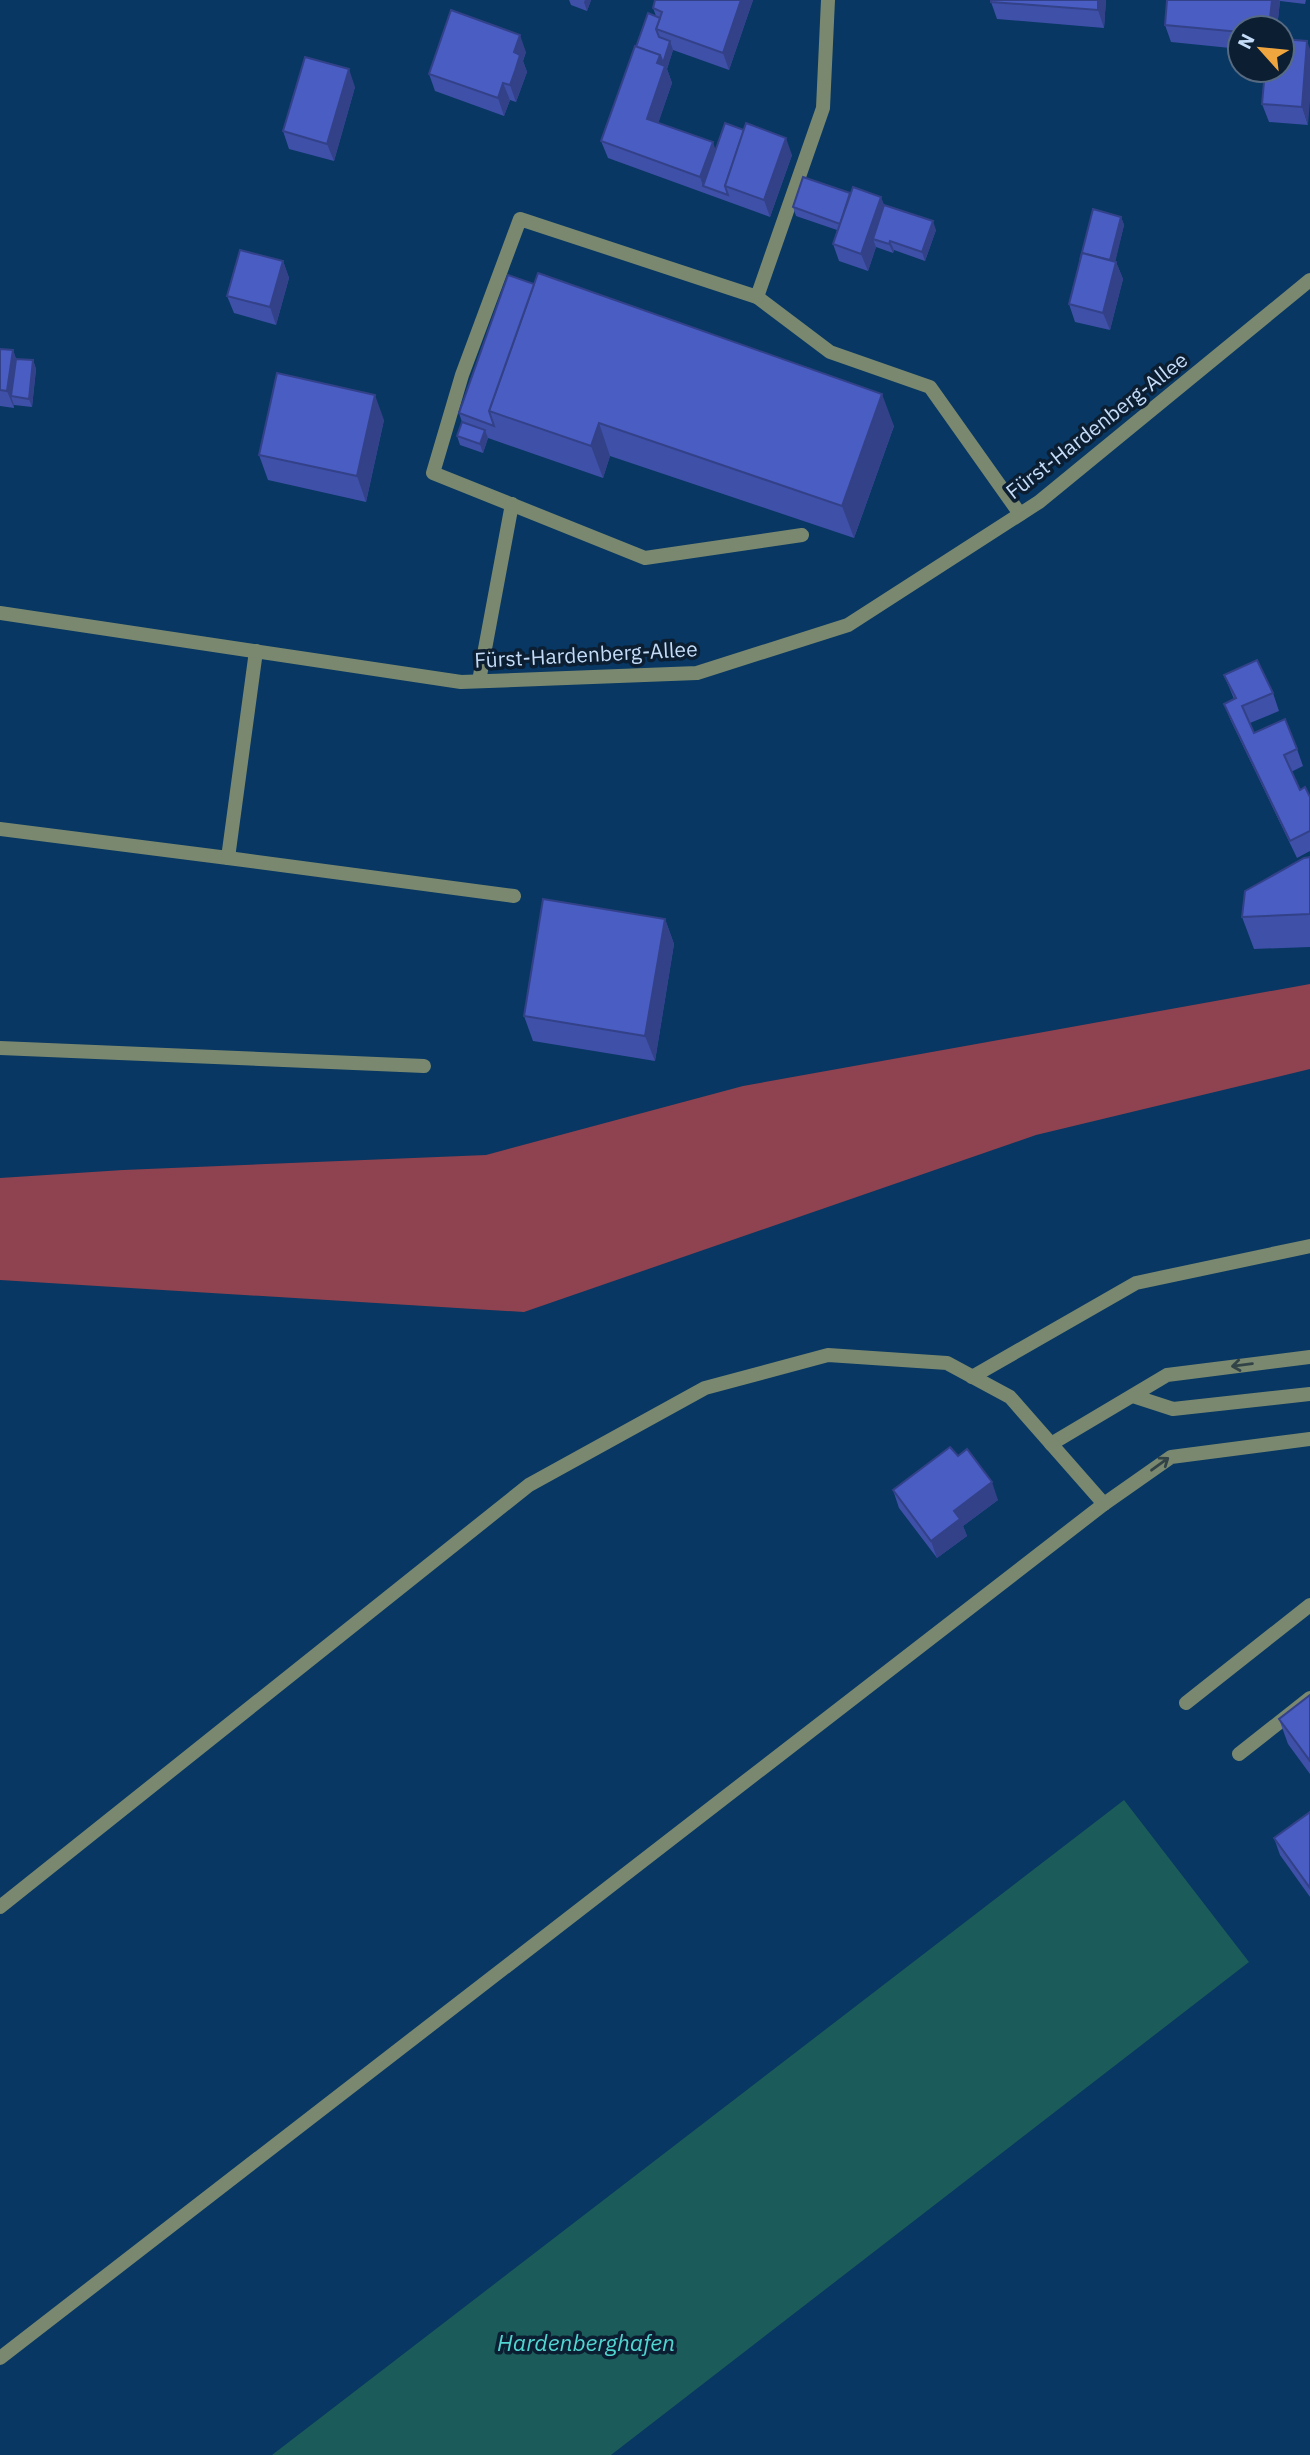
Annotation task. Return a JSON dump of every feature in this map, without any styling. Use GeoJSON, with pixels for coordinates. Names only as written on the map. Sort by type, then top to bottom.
{"type":"FeatureCollection","features":[{"type":"Feature","properties":{"kind":"street"},"geometry":{"type":"LineString","coordinates":[[757,297],[823,108],[828,0]]}},
{"type":"Feature","properties":{"kind":"street"},"geometry":{"type":"LineString","coordinates":[[802,535],[645,558],[433,472],[462,375],[520,219],[757,297],[830,352],[930,387],[1020,514]]}},
{"type":"Feature","properties":{"kind":"street","name":"Fürst-Hardenberg-Allee"},"geometry":{"type":"LineString","coordinates":[[0,613],[461,682],[697,673],[848,625],[1020,514],[1060,485],[1310,280]]}},
{"type":"Feature","properties":{"kind":"street"},"geometry":{"type":"LineString","coordinates":[[479,681],[512,505]]}},
{"type":"Feature","properties":{"kind":"street"},"geometry":{"type":"LineString","coordinates":[[228,859],[256,651]]}},
{"type":"Feature","properties":{"kind":"street"},"geometry":{"type":"LineString","coordinates":[[0,829],[514,896]]}},
{"type":"Feature","properties":{"kind":"street"},"geometry":{"type":"LineString","coordinates":[[0,1048],[424,1066]]}},
{"type":"Feature","properties":{"kind":"street"},"geometry":{"type":"LineString","coordinates":[[972,1377],[1136,1283],[1310,1246]]}},
{"type":"Feature","properties":{"kind":"street"},"geometry":{"type":"LineString","coordinates":[[0,1907],[529,1485],[705,1388],[828,1355],[947,1363],[1010,1397],[1104,1504]]}},
{"type":"Feature","properties":{"kind":"street"},"geometry":{"type":"LineString","coordinates":[[1051,1444],[1167,1375],[1310,1357]]}},
{"type":"Feature","properties":{"kind":"street"},"geometry":{"type":"LineString","coordinates":[[1133,1396],[1173,1409],[1310,1394]]}},
{"type":"Feature","properties":{"kind":"street"},"geometry":{"type":"LineString","coordinates":[[0,2358],[1104,1504],[1171,1457],[1310,1438]]}},
{"type":"Feature","properties":{"kind":"street"},"geometry":{"type":"LineString","coordinates":[[1185,1703],[1310,1605]]}},
{"type":"Feature","properties":{"kind":"street"},"geometry":{"type":"LineString","coordinates":[[1239,1754],[1310,1698]]}},
{"type":"Feature","properties":{"kind":"shaded area"},"geometry":{"type":"Polygon","coordinates":[[[1310,984],[1310,1069],[1036,1135],[524,1312],[0,1280],[0,1178],[123,1170],[486,1155],[743,1086],[1310,984]]]}},
{"type":"Feature","properties":{"kind":"water","name":"Hardenberghafen"},"geometry":{"type":"Polygon","coordinates":[[[1124,1800],[1249,1962],[611,2455],[272,2455],[1124,1800]]]}},
{"type":"Feature","properties":{"kind":"building"},"geometry":{"type":"Polygon","coordinates":[[[655,0],[741,0],[723,53],[656,29],[662,12],[653,8],[655,0]]]}},
{"type":"Feature","properties":{"kind":"building"},"geometry":{"type":"Polygon","coordinates":[[[1098,0],[1098,10],[991,2],[1098,0]]]}},
{"type":"Feature","properties":{"kind":"building"},"geometry":{"type":"Polygon","coordinates":[[[1167,0],[1272,0],[1270,14],[1226,14],[1226,31],[1165,25],[1167,0]]]}},
{"type":"Feature","properties":{"kind":"building"},"geometry":{"type":"Polygon","coordinates":[[[451,10],[520,35],[514,52],[520,55],[515,71],[510,85],[503,83],[498,98],[429,74],[451,10]]]}},
{"type":"Feature","properties":{"kind":"building"},"geometry":{"type":"Polygon","coordinates":[[[648,13],[660,18],[656,29],[659,37],[670,41],[663,63],[660,55],[636,47],[648,13]]]}},
{"type":"Feature","properties":{"kind":"building"},"geometry":{"type":"Polygon","coordinates":[[[1296,40],[1307,41],[1302,107],[1262,104],[1264,84],[1296,84],[1296,40]]]}},
{"type":"Feature","properties":{"kind":"building"},"geometry":{"type":"Polygon","coordinates":[[[635,46],[660,55],[657,63],[665,66],[647,119],[713,142],[700,177],[601,141],[635,46]]]}},
{"type":"Feature","properties":{"kind":"building"},"geometry":{"type":"Polygon","coordinates":[[[305,57],[349,69],[327,144],[283,131],[305,57]]]}},
{"type":"Feature","properties":{"kind":"building"},"geometry":{"type":"Polygon","coordinates":[[[725,123],[744,130],[725,186],[728,195],[703,186],[725,123]]]}},
{"type":"Feature","properties":{"kind":"building"},"geometry":{"type":"Polygon","coordinates":[[[746,123],[786,138],[764,200],[725,186],[746,123]]]}},
{"type":"Feature","properties":{"kind":"building"},"geometry":{"type":"Polygon","coordinates":[[[803,177],[850,193],[840,224],[793,207],[803,177]]]}},
{"type":"Feature","properties":{"kind":"building"},"geometry":{"type":"Polygon","coordinates":[[[853,187],[881,197],[861,254],[833,244],[853,187]]]}},
{"type":"Feature","properties":{"kind":"building"},"geometry":{"type":"Polygon","coordinates":[[[884,205],[933,221],[922,252],[890,241],[889,244],[873,239],[884,205]]]}},
{"type":"Feature","properties":{"kind":"building"},"geometry":{"type":"Polygon","coordinates":[[[1093,209],[1121,217],[1110,260],[1082,253],[1080,260],[1093,209]]]}},
{"type":"Feature","properties":{"kind":"building"},"geometry":{"type":"Polygon","coordinates":[[[240,250],[283,261],[270,307],[227,296],[240,250]]]}},
{"type":"Feature","properties":{"kind":"building"},"geometry":{"type":"Polygon","coordinates":[[[1082,253],[1116,262],[1103,313],[1069,304],[1082,253]]]}},
{"type":"Feature","properties":{"kind":"building"},"geometry":{"type":"Polygon","coordinates":[[[538,273],[882,394],[842,506],[599,423],[591,446],[489,411],[538,273]]]}},
{"type":"Feature","properties":{"kind":"building"},"geometry":{"type":"Polygon","coordinates":[[[508,275],[534,284],[489,411],[494,426],[459,413],[508,275]]]}},
{"type":"Feature","properties":{"kind":"building"},"geometry":{"type":"Polygon","coordinates":[[[0,349],[13,350],[7,391],[0,390],[0,349]]]}},
{"type":"Feature","properties":{"kind":"building"},"geometry":{"type":"Polygon","coordinates":[[[16,359],[33,360],[29,399],[11,396],[16,359]]]}},
{"type":"Feature","properties":{"kind":"building"},"geometry":{"type":"Polygon","coordinates":[[[277,373],[375,395],[357,476],[259,455],[277,373]]]}},
{"type":"Feature","properties":{"kind":"building"},"geometry":{"type":"Polygon","coordinates":[[[462,422],[485,430],[480,444],[457,436],[462,422]]]}},
{"type":"Feature","properties":{"kind":"building"},"geometry":{"type":"Polygon","coordinates":[[[1257,660],[1273,693],[1242,706],[1254,733],[1285,719],[1297,749],[1284,755],[1300,790],[1305,787],[1310,797],[1310,831],[1290,841],[1224,704],[1236,698],[1224,675],[1257,660]]]}},
{"type":"Feature","properties":{"kind":"building"},"geometry":{"type":"Polygon","coordinates":[[[1310,857],[1310,914],[1242,917],[1245,891],[1310,857]]]}},
{"type":"Feature","properties":{"kind":"building"},"geometry":{"type":"Polygon","coordinates":[[[543,899],[665,919],[645,1036],[524,1016],[543,899]]]}},
{"type":"Feature","properties":{"kind":"building"},"geometry":{"type":"Polygon","coordinates":[[[950,1447],[958,1456],[967,1449],[992,1482],[954,1511],[960,1519],[931,1541],[893,1490],[950,1447]]]}},
{"type":"Feature","properties":{"kind":"building"},"geometry":{"type":"Polygon","coordinates":[[[1310,1695],[1310,1761],[1279,1719],[1310,1695]]]}},
{"type":"Feature","properties":{"kind":"building"},"geometry":{"type":"Polygon","coordinates":[[[1310,1812],[1310,1888],[1274,1838],[1310,1812]]]}}]}
